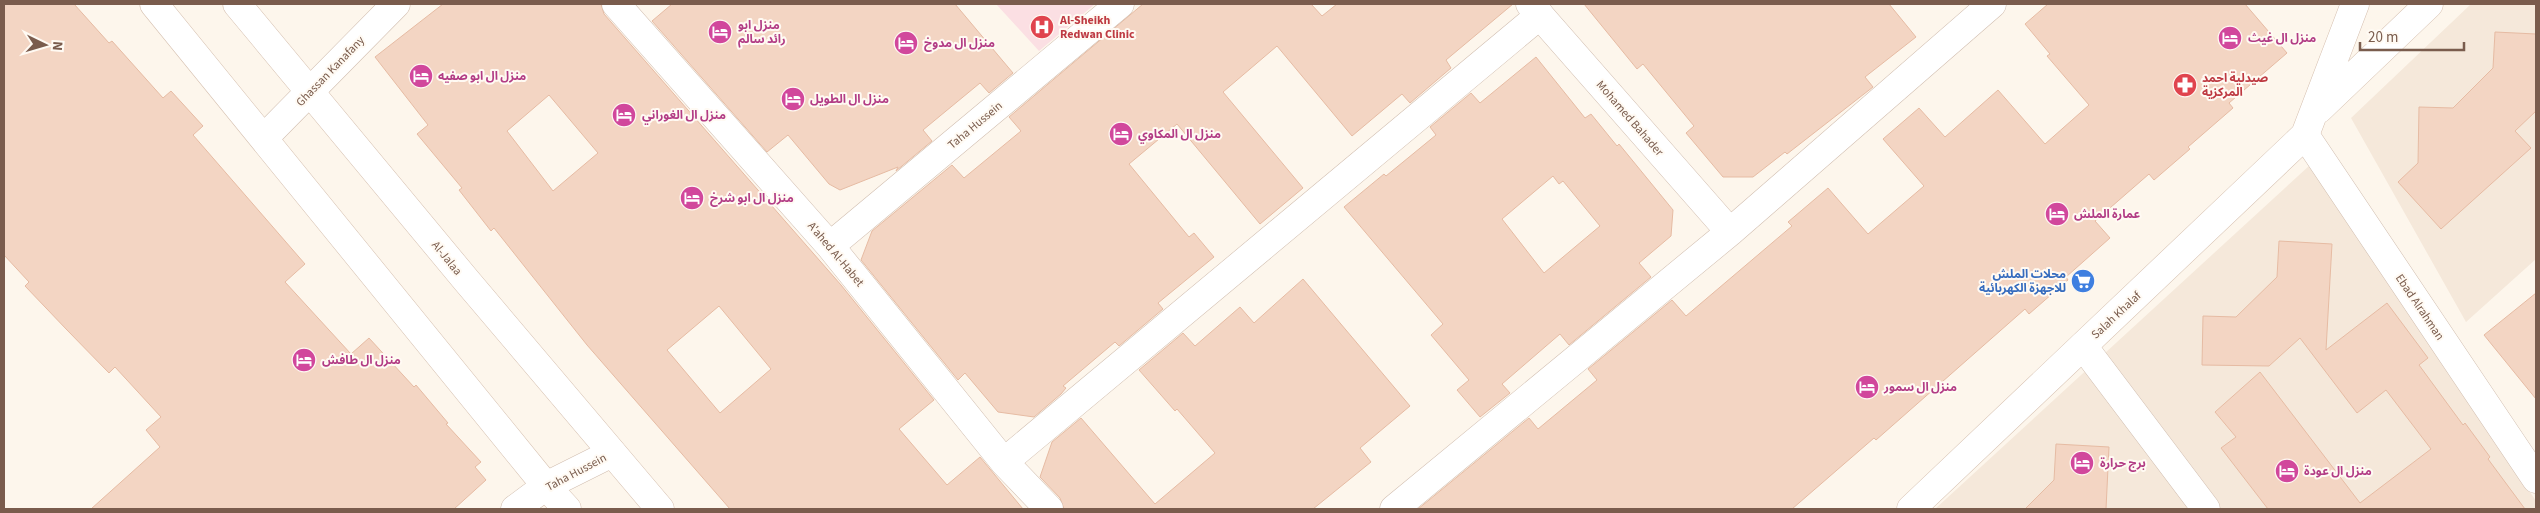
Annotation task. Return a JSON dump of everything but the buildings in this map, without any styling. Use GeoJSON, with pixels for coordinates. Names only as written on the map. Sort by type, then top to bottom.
{"type":"FeatureCollection","features":[{"type":"Feature","properties":{"kind":"street"},"geometry":{"type":"LineString","coordinates":[[154,4],[546,486],[567,509]]}},
{"type":"Feature","properties":{"kind":"street","name":"Al-Jalaa"},"geometry":{"type":"LineString","coordinates":[[237,4],[466,280],[660,509]]}},
{"type":"Feature","properties":{"kind":"street","name":"Ghassan Kanafany"},"geometry":{"type":"LineString","coordinates":[[264,138],[396,4]]}},
{"type":"Feature","properties":{"kind":"street","name":"A'ahed Al-Habet"},"geometry":{"type":"LineString","coordinates":[[616,4],[830,246],[1004,462],[1049,509]]}},
{"type":"Feature","properties":{"kind":"street","name":"Taha Hussein"},"geometry":{"type":"LineString","coordinates":[[830,246],[1120,4]]}},
{"type":"Feature","properties":{"kind":"street"},"geometry":{"type":"LineString","coordinates":[[1394,509],[1730,232],[1992,4]]}},
{"type":"Feature","properties":{"kind":"street","name":"Salah Khalaf"},"geometry":{"type":"LineString","coordinates":[[2309,125],[2356,4]]}},
{"type":"Feature","properties":{"kind":"street","name":"Salah Khalaf"},"geometry":{"type":"LineString","coordinates":[[1911,509],[2083,346],[2309,125],[2429,4]]}},
{"type":"Feature","properties":{"kind":"street"},"geometry":{"type":"LineString","coordinates":[[1004,462],[1535,10]]}},
{"type":"Feature","properties":{"kind":"street","name":"Mohamed Bahader"},"geometry":{"type":"LineString","coordinates":[[1535,10],[1730,232]]}},
{"type":"Feature","properties":{"kind":"street","name":"Ebad Alrahman"},"geometry":{"type":"LineString","coordinates":[[2309,125],[2536,479]]}},
{"type":"Feature","properties":{"kind":"street"},"geometry":{"type":"LineString","coordinates":[[2083,346],[2206,509]]}},
{"type":"Feature","properties":{"kind":"street","name":"Taha Hussein"},"geometry":{"type":"LineString","coordinates":[[515,509],[546,486],[612,453]]}},
{"type":"Feature","properties":{"kind":"shaded area","name":"Al-Sheikh Redwan Clinic"},"geometry":{"type":"Polygon","coordinates":[[[996,4],[1095,4],[1039,51],[996,4]]]}},
{"type":"Feature","properties":{"kind":"shaded area"},"geometry":{"type":"Polygon","coordinates":[[[2471,4],[2536,4],[2536,259],[2466,322],[2351,118],[2471,4]]]}},
{"type":"Feature","properties":{"kind":"shaded area"},"geometry":{"type":"Polygon","coordinates":[[[2310,165],[2536,501],[2536,509],[1935,509],[2310,165]]]}},
{"type":"Feature","properties":{"kind":"place","name":"Al-Sheikh Redwan Clinic"},"geometry":{"type":"Point","coordinates":[1042,27]}},
{"type":"Feature","properties":{"kind":"place","name":"منزل ابو رائد سالم"},"geometry":{"type":"Point","coordinates":[720,32]}},
{"type":"Feature","properties":{"kind":"place","name":"منزل ال غيث"},"geometry":{"type":"Point","coordinates":[2230,38]}},
{"type":"Feature","properties":{"kind":"place","name":"منزل ال مدوخ"},"geometry":{"type":"Point","coordinates":[906,43]}},
{"type":"Feature","properties":{"kind":"place","name":"منزل ال ابو صفيه"},"geometry":{"type":"Point","coordinates":[421,76]}},
{"type":"Feature","properties":{"kind":"place","name":"صيدلية احمد المركزية"},"geometry":{"type":"Point","coordinates":[2185,85]}},
{"type":"Feature","properties":{"kind":"place","name":"منزل ال الطويل"},"geometry":{"type":"Point","coordinates":[793,99]}},
{"type":"Feature","properties":{"kind":"place","name":"منزل ال الغوراني"},"geometry":{"type":"Point","coordinates":[624,115]}},
{"type":"Feature","properties":{"kind":"place","name":"منزل ال المكاوي"},"geometry":{"type":"Point","coordinates":[1121,134]}},
{"type":"Feature","properties":{"kind":"place","name":"منزل ال ابو شرخ"},"geometry":{"type":"Point","coordinates":[692,198]}},
{"type":"Feature","properties":{"kind":"place","name":"عمارة الملش"},"geometry":{"type":"Point","coordinates":[2057,214]}},
{"type":"Feature","properties":{"kind":"place","name":"محلات الملش للاجهزة الكهربائية"},"geometry":{"type":"Point","coordinates":[2083,281]}},
{"type":"Feature","properties":{"kind":"place","name":"منزل ال طافش"},"geometry":{"type":"Point","coordinates":[304,360]}},
{"type":"Feature","properties":{"kind":"place","name":"منزل ال سمور"},"geometry":{"type":"Point","coordinates":[1867,387]}},
{"type":"Feature","properties":{"kind":"place","name":"برج حرارة"},"geometry":{"type":"Point","coordinates":[2082,463]}},
{"type":"Feature","properties":{"kind":"place","name":"منزل ال عودة"},"geometry":{"type":"Point","coordinates":[2287,471]}}]}
